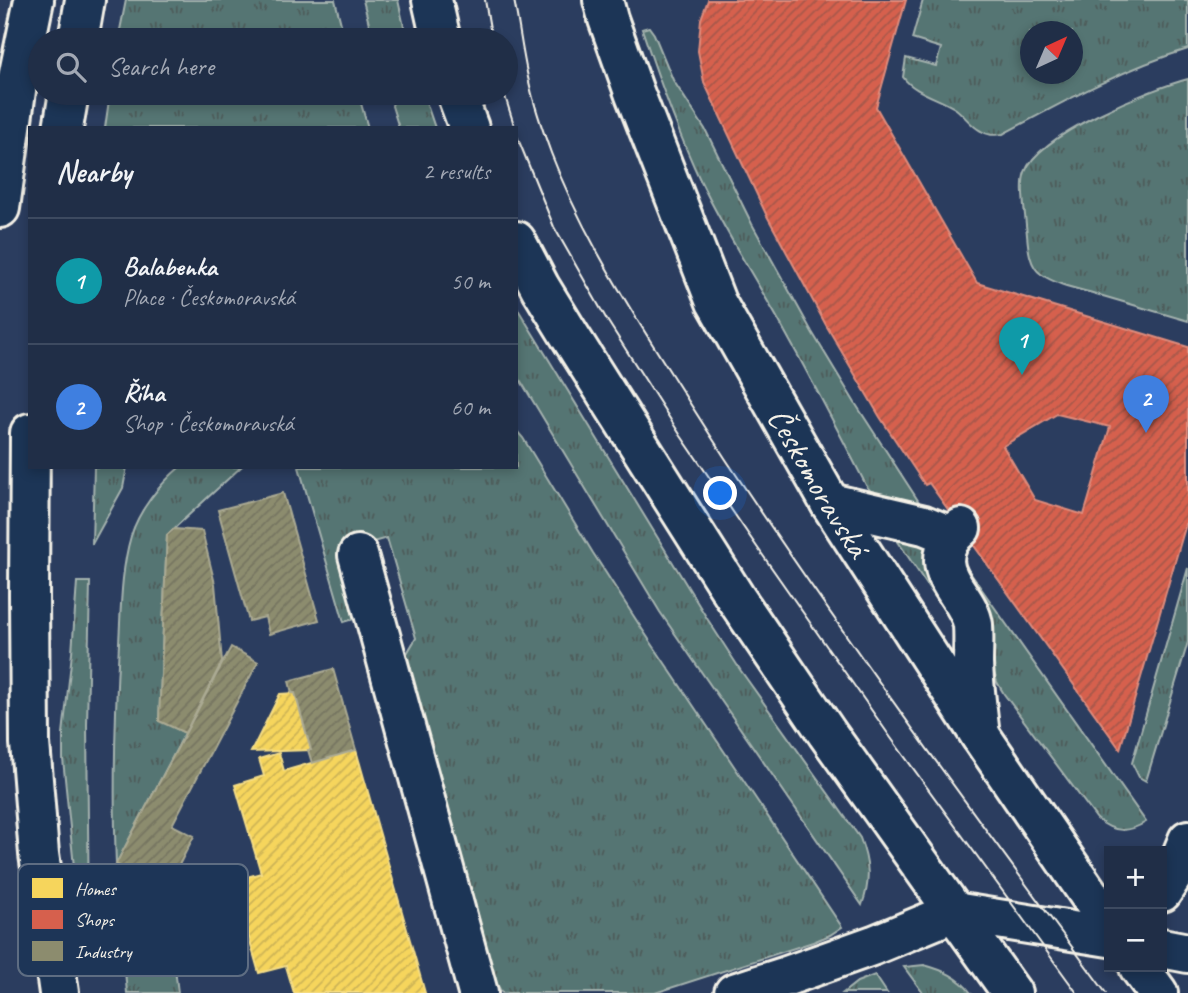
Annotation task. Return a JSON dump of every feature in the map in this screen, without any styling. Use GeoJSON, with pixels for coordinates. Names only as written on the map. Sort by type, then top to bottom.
{"type":"FeatureCollection","features":[{"type":"Feature","properties":{"kind":"main road"},"geometry":{"type":"LineString","coordinates":[[28,28],[34,0]]}},
{"type":"Feature","properties":{"kind":"main road"},"geometry":{"type":"LineString","coordinates":[[80,28],[85,0]]}},
{"type":"Feature","properties":{"kind":"main road"},"geometry":{"type":"LineString","coordinates":[[432,0],[438,28]]}},
{"type":"Feature","properties":{"kind":"main road","name":"Českomoravská"},"geometry":{"type":"LineString","coordinates":[[603,0],[630,82],[716,302],[830,503],[980,735],[1104,917]]}},
{"type":"Feature","properties":{"kind":"main road"},"geometry":{"type":"LineString","coordinates":[[0,208],[17,83],[28,29]]}},
{"type":"Feature","properties":{"kind":"main road"},"geometry":{"type":"LineString","coordinates":[[63,126],[67,105]]}},
{"type":"Feature","properties":{"kind":"main road"},"geometry":{"type":"LineString","coordinates":[[460,105],[468,126]]}},
{"type":"Feature","properties":{"kind":"main road"},"geometry":{"type":"LineString","coordinates":[[518,244],[540,287],[734,597],[1012,993]]}},
{"type":"Feature","properties":{"kind":"main road"},"geometry":{"type":"LineString","coordinates":[[30,469],[30,743],[40,864]]}},
{"type":"Feature","properties":{"kind":"main road"},"geometry":{"type":"LineString","coordinates":[[830,503],[956,532],[945,554],[944,565],[969,611],[973,625],[975,695],[980,735]]}},
{"type":"Feature","properties":{"kind":"main road"},"geometry":{"type":"LineString","coordinates":[[358,555],[478,993]]}},
{"type":"Feature","properties":{"kind":"main road"},"geometry":{"type":"LineString","coordinates":[[1167,884],[1188,840]]}},
{"type":"Feature","properties":{"kind":"main road"},"geometry":{"type":"LineString","coordinates":[[734,993],[790,984],[954,912],[1104,936]]}},
{"type":"Feature","properties":{"kind":"main road"},"geometry":{"type":"LineString","coordinates":[[1167,949],[1188,953]]}},
{"type":"Feature","properties":{"kind":"main road"},"geometry":{"type":"LineString","coordinates":[[1143,972],[1158,993]]}},
{"type":"Feature","properties":{"kind":"green space"},"geometry":{"type":"Polygon","coordinates":[[[126,0],[335,0],[342,28],[120,28],[126,0]]]}},
{"type":"Feature","properties":{"kind":"green space"},"geometry":{"type":"Polygon","coordinates":[[[363,0],[398,0],[404,28],[370,28],[363,0]]]}},
{"type":"Feature","properties":{"kind":"green space"},"geometry":{"type":"Polygon","coordinates":[[[923,0],[1188,0],[1188,49],[1116,76],[1003,134],[984,133],[956,109],[920,91],[903,77],[906,58],[936,66],[941,48],[912,39],[923,0]]]}},
{"type":"Feature","properties":{"kind":"green space"},"geometry":{"type":"Polygon","coordinates":[[[649,27],[673,80],[705,129],[752,224],[812,332],[919,502],[913,506],[875,497],[866,485],[701,182],[684,145],[642,29],[649,27]]]}},
{"type":"Feature","properties":{"kind":"green space"},"geometry":{"type":"Polygon","coordinates":[[[1188,79],[1188,321],[1067,286],[1041,274],[1036,270],[1029,251],[1023,198],[1025,172],[1034,158],[1051,143],[1098,115],[1148,92],[1188,79]]]}},
{"type":"Feature","properties":{"kind":"green space"},"geometry":{"type":"Polygon","coordinates":[[[108,105],[361,105],[367,126],[105,126],[108,105]]]}},
{"type":"Feature","properties":{"kind":"green space"},"geometry":{"type":"Polygon","coordinates":[[[427,105],[434,126],[398,126],[392,106],[427,105]]]}},
{"type":"Feature","properties":{"kind":"green space"},"geometry":{"type":"Polygon","coordinates":[[[518,309],[708,620],[860,838],[868,872],[862,905],[660,612],[518,376],[518,309]]]}},
{"type":"Feature","properties":{"kind":"green space"},"geometry":{"type":"Polygon","coordinates":[[[518,432],[642,629],[842,927],[813,942],[655,993],[502,993],[489,970],[403,660],[416,638],[387,538],[345,550],[364,616],[344,622],[300,469],[518,469],[518,432]]]}},
{"type":"Feature","properties":{"kind":"green space"},"geometry":{"type":"Polygon","coordinates":[[[94,469],[127,469],[123,488],[92,544],[94,469]]]}},
{"type":"Feature","properties":{"kind":"green space"},"geometry":{"type":"Polygon","coordinates":[[[178,469],[239,469],[167,535],[159,720],[185,733],[116,864],[116,726],[125,562],[131,536],[144,507],[178,469]]]}},
{"type":"Feature","properties":{"kind":"green space"},"geometry":{"type":"Polygon","coordinates":[[[891,531],[916,535],[927,547],[955,627],[891,531]]]}},
{"type":"Feature","properties":{"kind":"green space"},"geometry":{"type":"Polygon","coordinates":[[[959,557],[1146,822],[1121,830],[1109,827],[1097,819],[1004,694],[997,682],[959,557]]]}},
{"type":"Feature","properties":{"kind":"green space"},"geometry":{"type":"Polygon","coordinates":[[[1188,568],[1188,642],[1146,781],[1139,777],[1132,763],[1188,568]]]}},
{"type":"Feature","properties":{"kind":"green space"},"geometry":{"type":"Polygon","coordinates":[[[77,582],[90,582],[87,725],[88,864],[74,864],[63,759],[63,734],[77,582]]]}},
{"type":"Feature","properties":{"kind":"green space"},"geometry":{"type":"Polygon","coordinates":[[[924,965],[950,975],[971,993],[923,993],[904,967],[924,965]]]}},
{"type":"Feature","properties":{"kind":"green space"},"geometry":{"type":"Polygon","coordinates":[[[875,975],[887,993],[843,993],[857,982],[875,975]]]}},
{"type":"Feature","properties":{"kind":"green space"},"geometry":{"type":"Polygon","coordinates":[[[125,976],[176,976],[178,993],[127,993],[125,976]]]}},
{"type":"Feature","properties":{"kind":"building: Homes"},"geometry":{"type":"Polygon","coordinates":[[[295,693],[311,750],[251,752],[280,694],[295,693]]]}},
{"type":"Feature","properties":{"kind":"building: Homes"},"geometry":{"type":"Polygon","coordinates":[[[356,750],[425,993],[294,993],[286,966],[259,973],[248,934],[248,877],[261,873],[235,785],[264,776],[259,759],[279,753],[284,771],[356,750]]]}},
{"type":"Feature","properties":{"kind":"building: Shops"},"geometry":{"type":"Polygon","coordinates":[[[708,0],[906,0],[876,107],[977,283],[1188,347],[1188,517],[1120,749],[929,483],[925,485],[880,417],[826,325],[766,214],[704,82],[698,51],[701,19],[708,0]],[[1057,414],[1003,446],[1035,500],[1084,515],[1110,427],[1057,414]]]}},
{"type":"Feature","properties":{"kind":"building: Industry"},"geometry":{"type":"Polygon","coordinates":[[[283,493],[319,620],[269,634],[265,617],[249,621],[218,510],[283,493]]]}},
{"type":"Feature","properties":{"kind":"building: Industry"},"geometry":{"type":"Polygon","coordinates":[[[174,529],[202,531],[215,584],[222,662],[185,733],[159,721],[167,535],[174,529]]]}},
{"type":"Feature","properties":{"kind":"building: Industry"},"geometry":{"type":"Polygon","coordinates":[[[231,647],[258,662],[172,825],[194,836],[180,864],[116,864],[231,647]]]}},
{"type":"Feature","properties":{"kind":"building: Industry"},"geometry":{"type":"Polygon","coordinates":[[[333,669],[356,750],[312,763],[308,750],[311,750],[289,681],[333,669]]]}},
{"type":"Feature","properties":{"kind":"tram line"},"geometry":{"type":"LineString","coordinates":[[485,0],[490,28]]}},
{"type":"Feature","properties":{"kind":"tram line"},"geometry":{"type":"LineString","coordinates":[[514,0],[532,95],[551,153],[584,227],[624,298],[725,458],[817,594],[1106,993]]}},
{"type":"Feature","properties":{"kind":"tram line"},"geometry":{"type":"LineString","coordinates":[[508,105],[514,126]]}},
{"type":"Feature","properties":{"kind":"tram line"},"geometry":{"type":"LineString","coordinates":[[518,139],[554,227],[607,320],[681,436],[891,738],[1077,993]]}},
{"type":"Feature","properties":{"kind":"place","name":"Balabenka"},"geometry":{"type":"Point","coordinates":[1022,375]}},
{"type":"Feature","properties":{"kind":"place","name":"Říha"},"geometry":{"type":"Point","coordinates":[1146,433]}}]}
